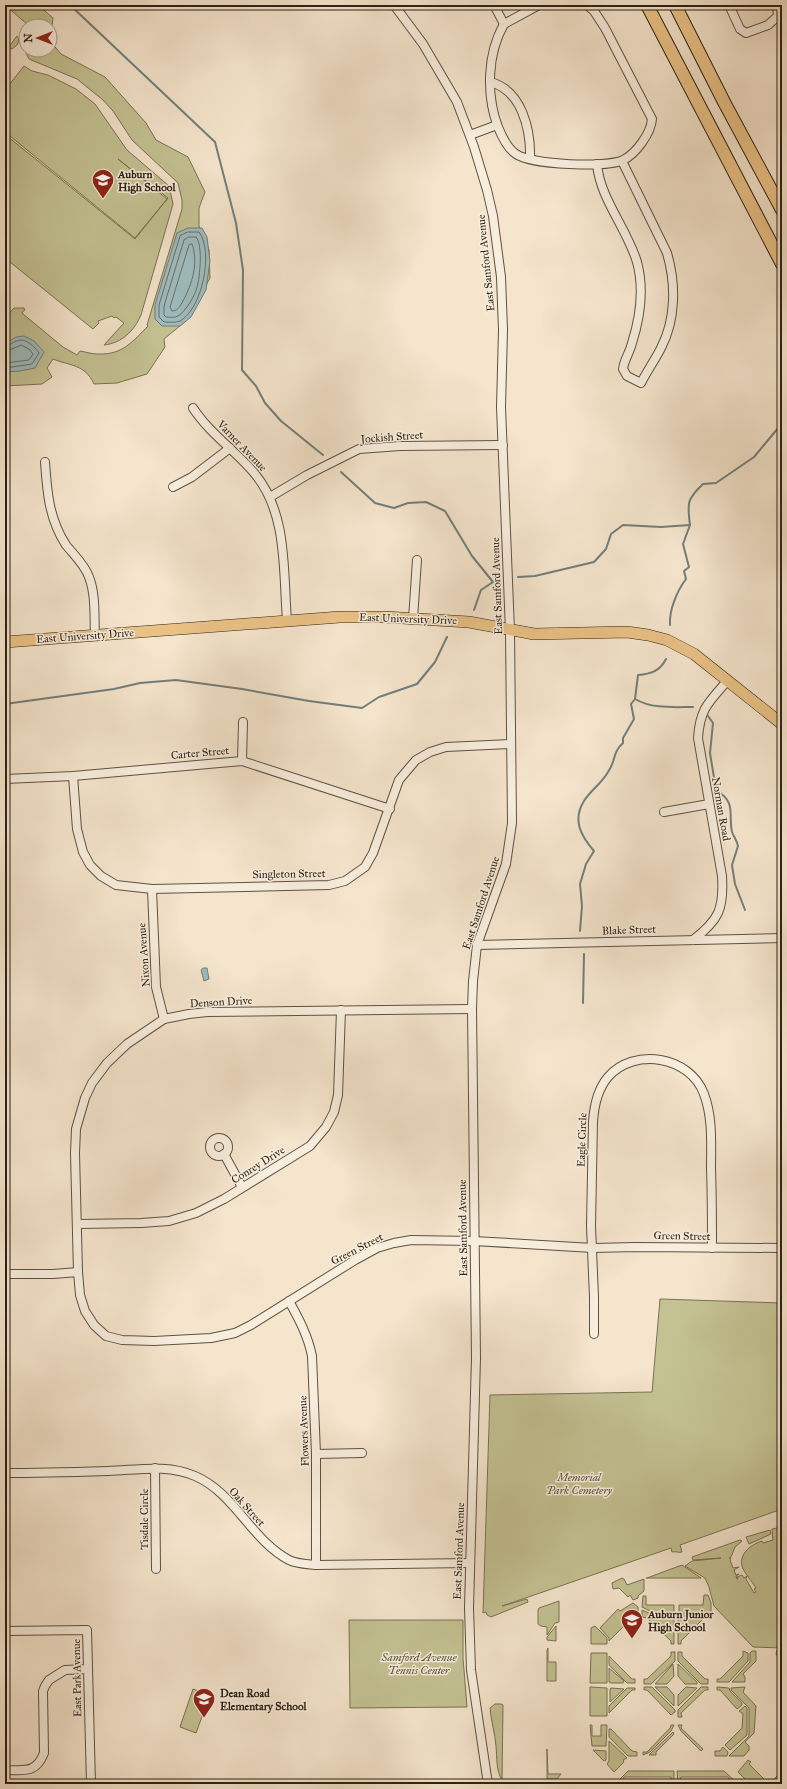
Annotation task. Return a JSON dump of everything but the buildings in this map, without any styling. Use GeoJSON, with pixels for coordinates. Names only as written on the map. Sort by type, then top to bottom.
{"type":"FeatureCollection","features":[{"type":"Feature","properties":{"kind":"highway"},"geometry":{"type":"LineString","coordinates":[[647,5],[782,264]]}},
{"type":"Feature","properties":{"kind":"highway"},"geometry":{"type":"LineString","coordinates":[[675,5],[724,102],[782,210]]}},
{"type":"Feature","properties":{"kind":"main road","name":"East University Drive"},"geometry":{"type":"LineString","coordinates":[[5,642],[287,620],[351,617],[469,622],[510,631],[542,634],[627,632],[667,640],[686,649],[728,680],[782,724]]}},
{"type":"Feature","properties":{"kind":"street","name":"East Samford Avenue"},"geometry":{"type":"LineString","coordinates":[[394,5],[440,70],[457,102],[470,135],[492,210],[501,277],[503,330],[502,407],[510,631],[512,823],[509,847],[499,887],[478,944],[473,975],[472,1009],[476,1358],[469,1608],[471,1670],[488,1784]]}},
{"type":"Feature","properties":{"kind":"street"},"geometry":{"type":"LineString","coordinates":[[494,5],[504,24]]}},
{"type":"Feature","properties":{"kind":"street"},"geometry":{"type":"LineString","coordinates":[[539,5],[504,24],[492,61],[490,82],[492,110],[503,140],[516,154],[542,162],[597,164],[622,161],[632,155],[640,145],[652,119],[605,28],[594,11],[587,5]]}},
{"type":"Feature","properties":{"kind":"street"},"geometry":{"type":"LineString","coordinates":[[729,5],[740,29],[746,33],[768,25],[778,16],[778,5]]}},
{"type":"Feature","properties":{"kind":"street"},"geometry":{"type":"LineString","coordinates":[[490,82],[499,84],[511,93],[525,118],[531,142],[530,159]]}},
{"type":"Feature","properties":{"kind":"street"},"geometry":{"type":"LineString","coordinates":[[470,135],[497,125]]}},
{"type":"Feature","properties":{"kind":"street"},"geometry":{"type":"LineString","coordinates":[[597,164],[600,182],[626,235],[638,268],[640,295],[639,317],[623,369],[627,376],[641,383],[662,347],[671,318],[674,290],[671,266],[667,252],[622,161]]}},
{"type":"Feature","properties":{"kind":"street","name":"Varner Avenue"},"geometry":{"type":"LineString","coordinates":[[193,408],[214,434],[256,475],[270,497],[278,522],[281,538],[287,620]]}},
{"type":"Feature","properties":{"kind":"street","name":"Jockish Street"},"geometry":{"type":"LineString","coordinates":[[270,497],[307,475],[359,449],[400,446],[503,445]]}},
{"type":"Feature","properties":{"kind":"street"},"geometry":{"type":"LineString","coordinates":[[173,487],[192,477],[230,448]]}},
{"type":"Feature","properties":{"kind":"street"},"geometry":{"type":"LineString","coordinates":[[45,462],[51,514],[58,530],[90,578],[93,593],[95,636]]}},
{"type":"Feature","properties":{"kind":"street"},"geometry":{"type":"LineString","coordinates":[[413,619],[417,560]]}},
{"type":"Feature","properties":{"kind":"street","name":"Norman Road"},"geometry":{"type":"LineString","coordinates":[[693,940],[708,928],[717,917],[721,908],[723,894],[722,876],[698,738],[699,722],[704,707],[728,680]]}},
{"type":"Feature","properties":{"kind":"street"},"geometry":{"type":"LineString","coordinates":[[242,761],[243,722]]}},
{"type":"Feature","properties":{"kind":"street","name":"Singleton Street"},"geometry":{"type":"LineString","coordinates":[[74,776],[77,829],[80,844],[90,865],[102,876],[116,884],[152,889],[329,885],[345,881],[365,868],[373,853],[390,809],[399,780],[410,766],[423,755],[454,746],[511,744]]}},
{"type":"Feature","properties":{"kind":"street","name":"Carter Street"},"geometry":{"type":"LineString","coordinates":[[5,779],[74,776],[242,761],[390,809]]}},
{"type":"Feature","properties":{"kind":"street"},"geometry":{"type":"LineString","coordinates":[[664,812],[709,804]]}},
{"type":"Feature","properties":{"kind":"street","name":"Nixon Avenue"},"geometry":{"type":"LineString","coordinates":[[152,889],[156,987],[164,1020]]}},
{"type":"Feature","properties":{"kind":"street","name":"Blake Street"},"geometry":{"type":"LineString","coordinates":[[478,944],[782,938]]}},
{"type":"Feature","properties":{"kind":"street","name":"Denson Drive"},"geometry":{"type":"LineString","coordinates":[[78,1272],[78,1224],[75,1153],[76,1135],[80,1113],[85,1098],[100,1073],[119,1050],[164,1020],[189,1014],[207,1012],[472,1009]]}},
{"type":"Feature","properties":{"kind":"street","name":"Conrey Drive"},"geometry":{"type":"LineString","coordinates":[[78,1224],[169,1221],[203,1210],[310,1146],[326,1127],[334,1112],[338,1095],[341,1010]]}},
{"type":"Feature","properties":{"kind":"street","name":"Eagle Circle"},"geometry":{"type":"LineString","coordinates":[[594,1334],[593,1248],[591,1226],[594,1107],[603,1084],[613,1072],[627,1063],[643,1059],[660,1059],[682,1068],[695,1078],[704,1092],[709,1108],[711,1133],[712,1248]]}},
{"type":"Feature","properties":{"kind":"street"},"geometry":{"type":"LineString","coordinates":[[224,1154],[242,1187]]}},
{"type":"Feature","properties":{"kind":"street","name":"Green Street"},"geometry":{"type":"LineString","coordinates":[[78,1272],[80,1295],[85,1311],[94,1325],[106,1336],[122,1340],[203,1339],[235,1333],[377,1248],[411,1240],[474,1241],[593,1248],[782,1248]]}},
{"type":"Feature","properties":{"kind":"street"},"geometry":{"type":"LineString","coordinates":[[5,1274],[53,1274],[78,1272]]}},
{"type":"Feature","properties":{"kind":"street","name":"Flowers Avenue"},"geometry":{"type":"LineString","coordinates":[[289,1301],[306,1333],[312,1356],[316,1454],[316,1565]]}},
{"type":"Feature","properties":{"kind":"street"},"geometry":{"type":"LineString","coordinates":[[316,1454],[362,1453]]}},
{"type":"Feature","properties":{"kind":"street","name":"Oak Street"},"geometry":{"type":"LineString","coordinates":[[5,1473],[110,1471],[155,1468],[182,1470],[197,1476],[224,1496],[256,1533],[274,1551],[299,1563],[316,1565],[470,1563]]}},
{"type":"Feature","properties":{"kind":"street","name":"Tisdale Circle"},"geometry":{"type":"LineString","coordinates":[[155,1468],[156,1569]]}},
{"type":"Feature","properties":{"kind":"street","name":"East Park Avenue"},"geometry":{"type":"LineString","coordinates":[[5,1631],[87,1630],[91,1784]]}},
{"type":"Feature","properties":{"kind":"street"},"geometry":{"type":"LineString","coordinates":[[5,1770],[29,1770],[37,1766],[42,1758],[44,1753],[43,1691],[49,1680],[65,1670],[88,1669]]}},
{"type":"Feature","properties":{"kind":"green space"},"geometry":{"type":"Polygon","coordinates":[[[5,5],[38,5],[53,18],[20,18],[5,5]]]}},
{"type":"Feature","properties":{"kind":"green space"},"geometry":{"type":"Polygon","coordinates":[[[17,36],[17,45],[12,49],[8,48],[17,36]]]}},
{"type":"Feature","properties":{"kind":"green space"},"geometry":{"type":"Polygon","coordinates":[[[58,50],[61,54],[105,77],[146,123],[156,140],[188,157],[205,192],[199,208],[199,226],[209,250],[210,278],[186,321],[164,339],[165,347],[147,374],[117,383],[94,384],[90,377],[82,369],[53,359],[47,368],[52,377],[42,384],[5,386],[5,318],[14,308],[24,308],[25,310],[22,312],[23,314],[63,347],[77,355],[80,351],[107,354],[121,350],[148,326],[147,325],[182,209],[182,200],[178,183],[132,140],[113,111],[103,100],[77,79],[29,59],[58,58],[58,50]]]}},
{"type":"Feature","properties":{"kind":"green space"},"geometry":{"type":"Polygon","coordinates":[[[24,66],[32,71],[48,75],[76,89],[95,104],[127,150],[169,186],[173,204],[141,315],[135,326],[127,335],[110,344],[104,345],[124,323],[112,316],[98,321],[99,323],[93,329],[5,258],[5,139],[7,136],[135,239],[168,198],[118,159],[167,199],[135,238],[5,132],[5,90],[24,66]]]}},
{"type":"Feature","properties":{"kind":"green space","name":"Memorial Park Cemetery"},"geometry":{"type":"Polygon","coordinates":[[[660,1299],[782,1303],[782,1509],[680,1545],[682,1552],[672,1552],[671,1548],[502,1606],[527,1599],[528,1602],[491,1617],[487,1615],[486,1612],[483,1613],[490,1395],[652,1392],[660,1299]]]}},
{"type":"Feature","properties":{"kind":"green space"},"geometry":{"type":"Polygon","coordinates":[[[782,1527],[782,1648],[753,1647],[714,1606],[705,1578],[685,1566],[692,1561],[721,1558],[693,1560],[692,1557],[740,1540],[742,1541],[735,1547],[731,1557],[729,1558],[731,1558],[730,1560],[733,1568],[739,1567],[734,1570],[736,1575],[739,1574],[736,1576],[737,1579],[737,1577],[742,1575],[744,1578],[747,1576],[746,1579],[754,1593],[756,1592],[754,1589],[756,1588],[743,1569],[742,1557],[744,1553],[754,1544],[762,1541],[763,1543],[773,1540],[772,1529],[782,1527]]]}},
{"type":"Feature","properties":{"kind":"green space"},"geometry":{"type":"Polygon","coordinates":[[[770,1530],[771,1534],[749,1544],[746,1537],[770,1530]]]}},
{"type":"Feature","properties":{"kind":"green space"},"geometry":{"type":"Polygon","coordinates":[[[682,1565],[701,1578],[647,1578],[682,1565]]]}},
{"type":"Feature","properties":{"kind":"green space"},"geometry":{"type":"Polygon","coordinates":[[[622,1578],[627,1585],[644,1579],[644,1591],[638,1596],[638,1598],[633,1600],[630,1595],[628,1597],[619,1588],[613,1589],[612,1583],[622,1578]]]}},
{"type":"Feature","properties":{"kind":"green space"},"geometry":{"type":"Polygon","coordinates":[[[704,1595],[708,1595],[711,1603],[711,1614],[679,1614],[679,1605],[703,1605],[704,1595]]]}},
{"type":"Feature","properties":{"kind":"green space"},"geometry":{"type":"Polygon","coordinates":[[[643,1596],[646,1596],[646,1605],[674,1605],[674,1615],[654,1613],[642,1607],[643,1596]]]}},
{"type":"Feature","properties":{"kind":"green space"},"geometry":{"type":"Polygon","coordinates":[[[559,1601],[559,1622],[555,1623],[547,1635],[547,1627],[538,1624],[538,1610],[539,1608],[559,1601]]]}},
{"type":"Feature","properties":{"kind":"green space"},"geometry":{"type":"Polygon","coordinates":[[[633,1603],[638,1607],[638,1618],[632,1618],[609,1641],[609,1638],[600,1628],[618,1609],[620,1611],[633,1603]]]}},
{"type":"Feature","properties":{"kind":"green space"},"geometry":{"type":"Polygon","coordinates":[[[642,1610],[653,1615],[674,1616],[674,1644],[671,1644],[671,1641],[647,1618],[642,1617],[642,1610]]]}},
{"type":"Feature","properties":{"kind":"green space"},"geometry":{"type":"Polygon","coordinates":[[[678,1616],[711,1617],[705,1617],[681,1641],[681,1644],[678,1644],[678,1616]]]}},
{"type":"Feature","properties":{"kind":"green space","name":"Samford Avenue Tennis Center"},"geometry":{"type":"Polygon","coordinates":[[[349,1620],[463,1620],[463,1658],[467,1707],[350,1708],[349,1620]]]}},
{"type":"Feature","properties":{"kind":"green space"},"geometry":{"type":"Polygon","coordinates":[[[556,1626],[556,1641],[547,1640],[547,1637],[556,1626]]]}},
{"type":"Feature","properties":{"kind":"green space"},"geometry":{"type":"Polygon","coordinates":[[[595,1626],[607,1638],[607,1644],[591,1644],[591,1628],[595,1626]]]}},
{"type":"Feature","properties":{"kind":"green space"},"geometry":{"type":"Polygon","coordinates":[[[548,1648],[548,1662],[556,1662],[556,1681],[547,1681],[548,1648]]]}},
{"type":"Feature","properties":{"kind":"green space"},"geometry":{"type":"Polygon","coordinates":[[[777,1650],[782,1650],[782,1718],[780,1717],[780,1660],[776,1654],[777,1650]]]}},
{"type":"Feature","properties":{"kind":"green space"},"geometry":{"type":"Polygon","coordinates":[[[743,1651],[748,1653],[748,1661],[729,1682],[717,1682],[717,1679],[720,1679],[743,1656],[743,1651]]]}},
{"type":"Feature","properties":{"kind":"green space"},"geometry":{"type":"Polygon","coordinates":[[[752,1651],[756,1651],[756,1661],[743,1674],[745,1677],[745,1682],[732,1682],[750,1662],[750,1653],[752,1651]]]}},
{"type":"Feature","properties":{"kind":"green space"},"geometry":{"type":"Polygon","coordinates":[[[671,1652],[675,1652],[675,1661],[651,1684],[644,1684],[644,1679],[647,1679],[671,1656],[671,1652]]]}},
{"type":"Feature","properties":{"kind":"green space"},"geometry":{"type":"Polygon","coordinates":[[[678,1652],[682,1652],[682,1656],[705,1679],[708,1679],[708,1684],[701,1684],[678,1661],[678,1652]]]}},
{"type":"Feature","properties":{"kind":"green space"},"geometry":{"type":"Polygon","coordinates":[[[591,1653],[607,1653],[607,1683],[590,1683],[591,1653]]]}},
{"type":"Feature","properties":{"kind":"green space"},"geometry":{"type":"Polygon","coordinates":[[[609,1656],[632,1679],[635,1679],[635,1683],[627,1683],[609,1665],[609,1656]]]}},
{"type":"Feature","properties":{"kind":"green space"},"geometry":{"type":"Polygon","coordinates":[[[673,1664],[674,1676],[667,1684],[655,1684],[673,1664]]]}},
{"type":"Feature","properties":{"kind":"green space"},"geometry":{"type":"Polygon","coordinates":[[[678,1664],[697,1682],[697,1684],[685,1684],[678,1676],[678,1664]]]}},
{"type":"Feature","properties":{"kind":"green space"},"geometry":{"type":"Polygon","coordinates":[[[609,1668],[624,1681],[623,1683],[609,1682],[609,1668]]]}},
{"type":"Feature","properties":{"kind":"green space"},"geometry":{"type":"Polygon","coordinates":[[[590,1687],[607,1688],[607,1716],[590,1716],[590,1687]]]}},
{"type":"Feature","properties":{"kind":"green space"},"geometry":{"type":"Polygon","coordinates":[[[644,1687],[652,1687],[675,1710],[675,1712],[671,1715],[647,1690],[644,1690],[644,1687]]]}},
{"type":"Feature","properties":{"kind":"green space"},"geometry":{"type":"Polygon","coordinates":[[[655,1687],[667,1687],[674,1695],[674,1706],[655,1687]]]}},
{"type":"Feature","properties":{"kind":"green space"},"geometry":{"type":"Polygon","coordinates":[[[686,1687],[697,1688],[678,1706],[678,1695],[686,1687]]]}},
{"type":"Feature","properties":{"kind":"green space"},"geometry":{"type":"Polygon","coordinates":[[[701,1687],[708,1687],[708,1690],[705,1690],[681,1713],[682,1717],[678,1717],[678,1710],[701,1687]]]}},
{"type":"Feature","properties":{"kind":"green space"},"geometry":{"type":"Polygon","coordinates":[[[717,1687],[729,1688],[730,1691],[742,1703],[742,1705],[737,1709],[720,1690],[717,1690],[717,1687]]]}},
{"type":"Feature","properties":{"kind":"green space"},"geometry":{"type":"Polygon","coordinates":[[[745,1687],[743,1692],[756,1706],[754,1733],[745,1742],[749,1746],[749,1750],[744,1756],[729,1756],[749,1736],[749,1708],[731,1690],[731,1688],[745,1687]]]}},
{"type":"Feature","properties":{"kind":"green space"},"geometry":{"type":"Polygon","coordinates":[[[627,1688],[635,1688],[635,1690],[632,1690],[609,1713],[609,1706],[627,1688]]]}},
{"type":"Feature","properties":{"kind":"green space"},"geometry":{"type":"Polygon","coordinates":[[[193,1689],[210,1695],[196,1733],[180,1727],[193,1689]]]}},
{"type":"Feature","properties":{"kind":"green space"},"geometry":{"type":"Polygon","coordinates":[[[610,1689],[624,1689],[610,1702],[610,1689]]]}},
{"type":"Feature","properties":{"kind":"green space"},"geometry":{"type":"Polygon","coordinates":[[[495,1704],[503,1705],[502,1780],[498,1768],[490,1708],[495,1704]]]}},
{"type":"Feature","properties":{"kind":"green space"},"geometry":{"type":"Polygon","coordinates":[[[745,1706],[747,1708],[747,1735],[730,1750],[725,1745],[742,1728],[743,1714],[739,1711],[745,1706]]]}},
{"type":"Feature","properties":{"kind":"green space"},"geometry":{"type":"Polygon","coordinates":[[[590,1725],[592,1725],[592,1736],[601,1736],[601,1725],[607,1725],[606,1746],[592,1746],[590,1725]]]}},
{"type":"Feature","properties":{"kind":"green space"},"geometry":{"type":"Polygon","coordinates":[[[671,1725],[674,1725],[671,1731],[650,1752],[643,1755],[643,1752],[647,1752],[670,1728],[671,1725]]]}},
{"type":"Feature","properties":{"kind":"green space"},"geometry":{"type":"Polygon","coordinates":[[[678,1725],[682,1725],[681,1728],[703,1749],[701,1751],[681,1731],[678,1725]]]}},
{"type":"Feature","properties":{"kind":"green space"},"geometry":{"type":"Polygon","coordinates":[[[609,1729],[611,1729],[632,1751],[637,1752],[637,1756],[628,1756],[609,1737],[609,1729]]]}},
{"type":"Feature","properties":{"kind":"green space"},"geometry":{"type":"Polygon","coordinates":[[[673,1732],[674,1734],[656,1752],[656,1755],[649,1755],[673,1732]]]}},
{"type":"Feature","properties":{"kind":"green space"},"geometry":{"type":"Polygon","coordinates":[[[609,1741],[627,1758],[623,1760],[624,1762],[614,1772],[607,1764],[609,1761],[609,1741]]]}},
{"type":"Feature","properties":{"kind":"green space"},"geometry":{"type":"Polygon","coordinates":[[[723,1747],[728,1752],[727,1756],[715,1756],[715,1751],[720,1751],[723,1747]]]}},
{"type":"Feature","properties":{"kind":"green space"},"geometry":{"type":"Polygon","coordinates":[[[547,1749],[548,1774],[561,1774],[557,1779],[547,1779],[547,1749]]]}},
{"type":"Feature","properties":{"kind":"green space"},"geometry":{"type":"Polygon","coordinates":[[[593,1750],[606,1751],[606,1760],[604,1761],[593,1750]]]}},
{"type":"Feature","properties":{"kind":"green space"},"geometry":{"type":"Polygon","coordinates":[[[748,1760],[751,1762],[749,1764],[769,1784],[750,1784],[738,1772],[748,1760]]]}},
{"type":"Feature","properties":{"kind":"green space"},"geometry":{"type":"Polygon","coordinates":[[[628,1771],[674,1771],[674,1782],[671,1783],[671,1777],[624,1777],[623,1783],[616,1783],[628,1771]]]}},
{"type":"Feature","properties":{"kind":"green space"},"geometry":{"type":"Polygon","coordinates":[[[677,1771],[724,1771],[735,1781],[731,1783],[728,1777],[681,1777],[680,1782],[678,1783],[677,1771]]]}},
{"type":"Feature","properties":{"kind":"green space"},"geometry":{"type":"Polygon","coordinates":[[[782,1771],[782,1779],[777,1784],[769,1784],[782,1771]]]}},
{"type":"Feature","properties":{"kind":"green space"},"geometry":{"type":"Polygon","coordinates":[[[564,1780],[574,1784],[542,1784],[540,1782],[560,1782],[564,1780]]]}},
{"type":"Feature","properties":{"kind":"water"},"geometry":{"type":"Polygon","coordinates":[[[188,228],[202,228],[207,237],[210,261],[206,290],[191,317],[180,326],[162,326],[155,319],[155,305],[177,233],[188,228]]]}},
{"type":"Feature","properties":{"kind":"water"},"geometry":{"type":"Polygon","coordinates":[[[24,336],[34,341],[44,352],[35,368],[5,372],[5,344],[16,337],[24,336]]]}},
{"type":"Feature","properties":{"kind":"water"},"geometry":{"type":"Polygon","coordinates":[[[203,968],[207,968],[209,979],[204,981],[201,970],[203,968]]]}},
{"type":"Feature","properties":{"kind":"waterway"},"geometry":{"type":"LineString","coordinates":[[70,5],[215,142],[236,223],[243,270],[242,370],[256,386],[265,403],[281,421],[323,455]]}},
{"type":"Feature","properties":{"kind":"waterway"},"geometry":{"type":"LineString","coordinates":[[518,577],[535,576],[594,562],[606,549],[611,534],[623,525],[661,527],[690,525],[689,502],[698,489],[703,484],[716,483],[754,457],[779,427],[782,427]]}},
{"type":"Feature","properties":{"kind":"waterway"},"geometry":{"type":"LineString","coordinates":[[341,472],[375,503],[394,508],[408,503],[426,502],[445,511],[472,556],[493,582],[481,590],[474,610]]}},
{"type":"Feature","properties":{"kind":"waterway"},"geometry":{"type":"LineString","coordinates":[[670,625],[674,601],[686,579],[684,571],[689,567],[683,544],[690,525]]}},
{"type":"Feature","properties":{"kind":"waterway"},"geometry":{"type":"LineString","coordinates":[[5,704],[114,689],[140,683],[176,680],[362,708],[379,697],[417,684],[435,662],[447,637]]}},
{"type":"Feature","properties":{"kind":"waterway"},"geometry":{"type":"LineString","coordinates":[[580,931],[582,906],[580,884],[586,864],[594,851],[585,840],[580,828],[578,821],[580,808],[587,797],[606,776],[617,750],[623,743],[623,738],[634,719],[631,704],[635,699],[638,675],[655,671],[664,663],[666,659]]}},
{"type":"Feature","properties":{"kind":"waterway"},"geometry":{"type":"LineString","coordinates":[[635,699],[656,706],[693,707]]}},
{"type":"Feature","properties":{"kind":"waterway"},"geometry":{"type":"LineString","coordinates":[[708,716],[713,723],[710,753],[716,790],[727,799],[729,804],[732,832],[738,846],[732,865],[735,884],[745,910]]}},
{"type":"Feature","properties":{"kind":"waterway"},"geometry":{"type":"LineString","coordinates":[[583,1003],[584,954]]}},
{"type":"Feature","properties":{"kind":"place","name":"Auburn High School"},"geometry":{"type":"Point","coordinates":[103,200]}},
{"type":"Feature","properties":{"kind":"place","name":"Auburn Junior High School"},"geometry":{"type":"Point","coordinates":[632,1640]}},
{"type":"Feature","properties":{"kind":"place","name":"Dean Road Elementary School"},"geometry":{"type":"Point","coordinates":[204,1718]}}]}
